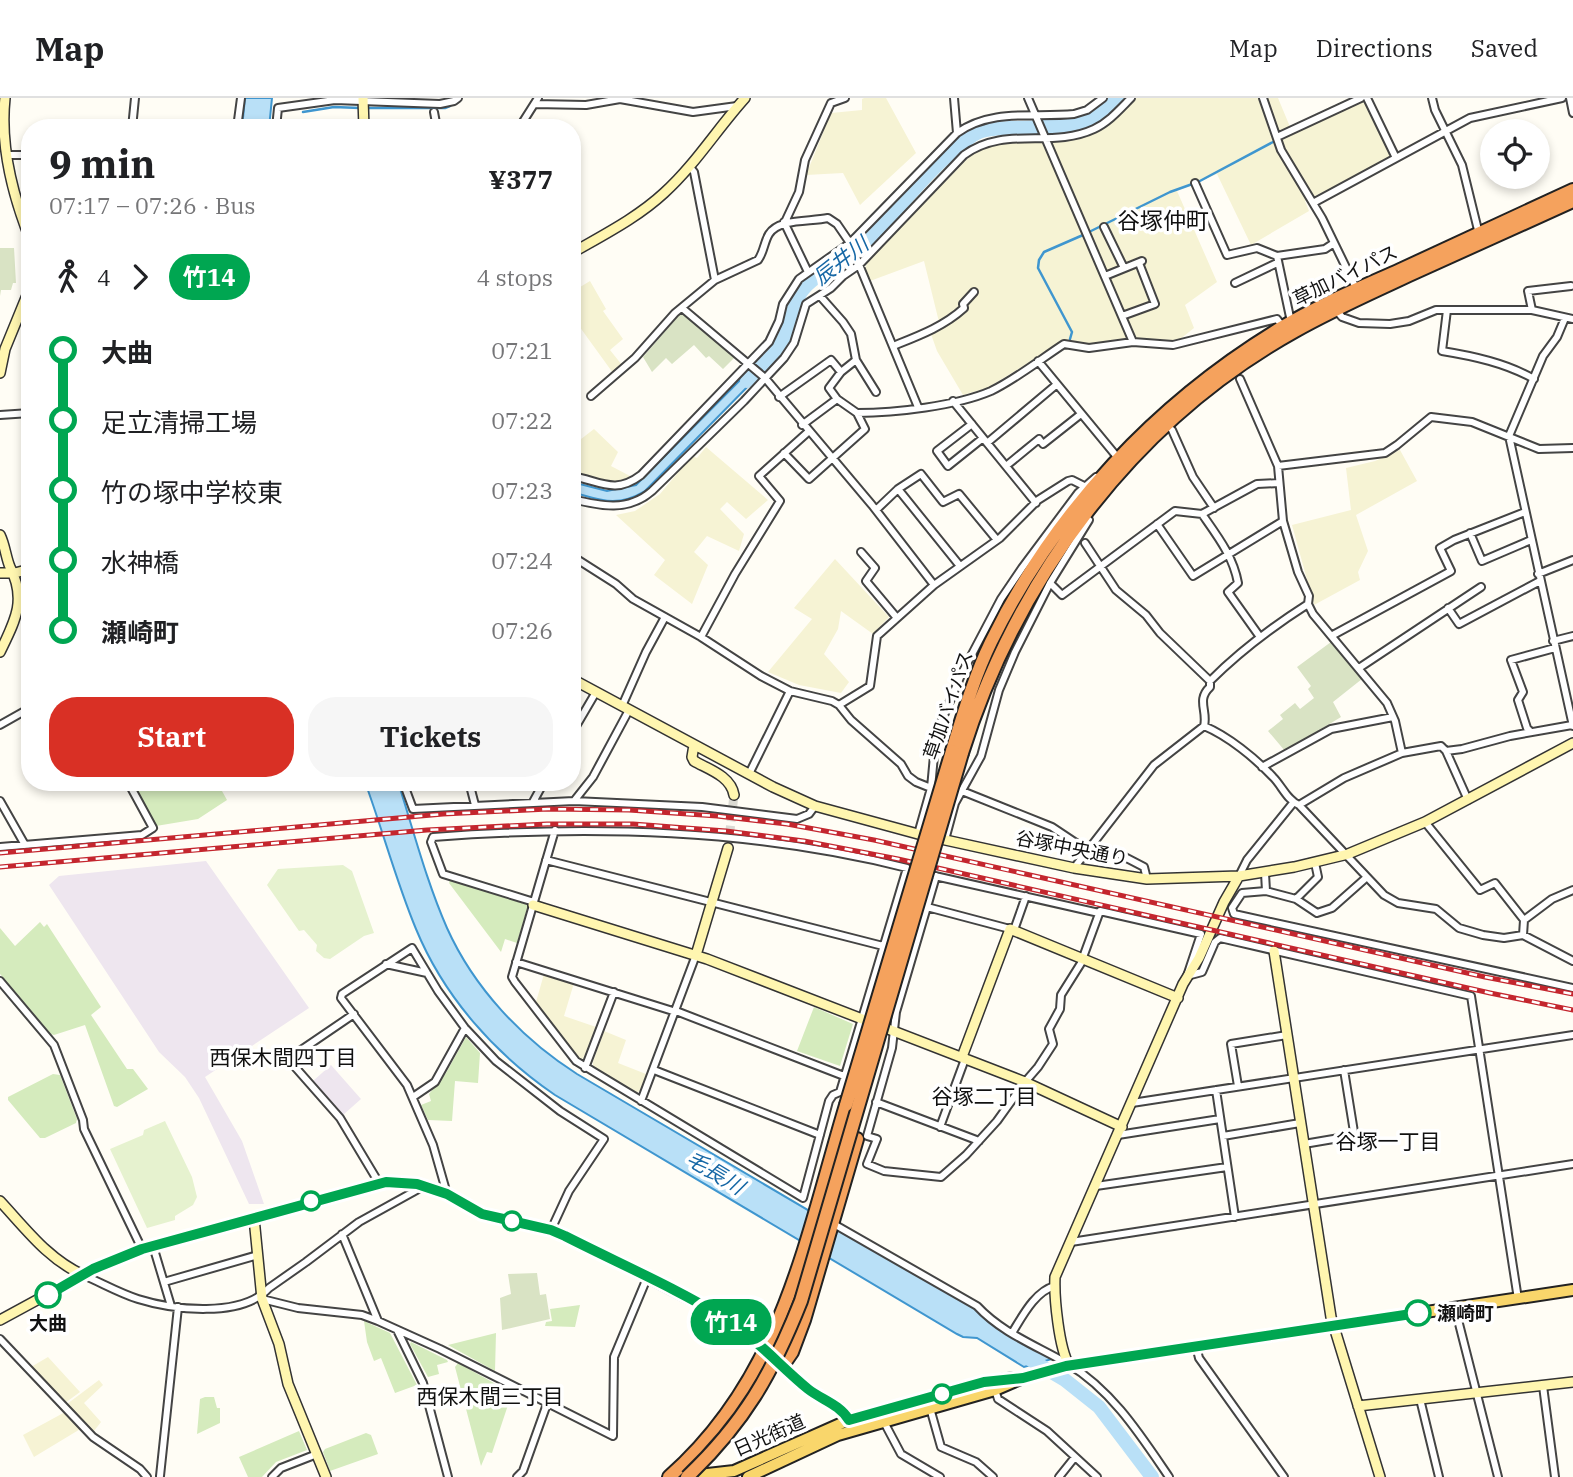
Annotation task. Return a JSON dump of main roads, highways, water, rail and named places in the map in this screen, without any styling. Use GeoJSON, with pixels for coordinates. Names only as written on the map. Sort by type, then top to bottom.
{"type":"FeatureCollection","features":[{"type":"Feature","properties":{"kind":"highway","name":"草加バイパス"},"geometry":{"type":"LineString","coordinates":[[669,1477],[723,1420],[766,1350],[790,1291],[990,643],[1056,535],[1085,495],[1116,460],[1195,388],[1232,360],[1287,325],[1357,290],[1573,191]]}},
{"type":"Feature","properties":{"kind":"highway","name":"草加バイパス"},"geometry":{"type":"LineString","coordinates":[[689,1477],[711,1455],[748,1409],[782,1348],[801,1301],[886,1016],[957,752],[1022,608],[1065,541],[1098,499],[1160,433],[1218,382],[1294,331],[1335,309],[1573,201]]}},
{"type":"Feature","properties":{"kind":"highway"},"geometry":{"type":"LineString","coordinates":[[783,1365],[792,1352],[804,1320],[858,1139],[883,1052],[886,1016]]}},
{"type":"Feature","properties":{"kind":"main road"},"geometry":{"type":"LineString","coordinates":[[1025,1377],[1066,1366],[1573,1290]]}},
{"type":"Feature","properties":{"kind":"main road","name":"日光街道"},"geometry":{"type":"LineString","coordinates":[[689,1477],[734,1471],[851,1425],[984,1382],[1025,1377]]}},
{"type":"Feature","properties":{"kind":"main road","name":"日光街道"},"geometry":{"type":"LineString","coordinates":[[748,1477],[764,1473],[851,1425],[930,1408],[995,1390],[1025,1377]]}},
{"type":"Feature","properties":{"kind":"water"},"geometry":{"type":"Polygon","coordinates":[[[245,98],[272,98],[270,119],[243,119],[245,98]]]}},
{"type":"Feature","properties":{"kind":"water"},"geometry":{"type":"Polygon","coordinates":[[[756,364],[763,371],[645,491],[617,501],[581,495],[581,484],[607,491],[636,485],[756,364]]]}},
{"type":"Feature","properties":{"kind":"water"},"geometry":{"type":"Polygon","coordinates":[[[368,791],[401,791],[433,892],[458,950],[485,991],[537,1045],[577,1074],[964,1302],[989,1322],[1052,1359],[1024,1367],[977,1338],[957,1334],[555,1095],[512,1061],[456,1001],[428,954],[402,893],[368,791]]]}},
{"type":"Feature","properties":{"kind":"waterway","name":"辰井川"},"geometry":{"type":"LineString","coordinates":[[747,381],[779,347],[797,298],[807,285],[861,248],[926,176],[969,138],[988,130],[1054,127],[1081,122],[1106,109],[1118,98]]}},
{"type":"Feature","properties":{"kind":"waterway"},"geometry":{"type":"LineString","coordinates":[[367,108],[450,106]]}},
{"type":"Feature","properties":{"kind":"waterway"},"geometry":{"type":"LineString","coordinates":[[303,112],[334,107],[360,108]]}},
{"type":"Feature","properties":{"kind":"waterway"},"geometry":{"type":"LineString","coordinates":[[1091,231],[1170,192],[1198,182],[1273,142]]}},
{"type":"Feature","properties":{"kind":"waterway"},"geometry":{"type":"LineString","coordinates":[[1070,339],[1072,332],[1038,268],[1044,252],[1083,235]]}},
{"type":"Feature","properties":{"kind":"waterway","name":"毛長川"},"geometry":{"type":"LineString","coordinates":[[1021,1354],[1065,1380],[1099,1407],[1152,1477]]}},
{"type":"Feature","properties":{"kind":"tunnel"},"geometry":{"type":"LineString","coordinates":[[728,848],[734,795]]}},
{"type":"Feature","properties":{"kind":"railway"},"geometry":{"type":"LineString","coordinates":[[0,853],[443,814],[548,809],[629,810],[717,816],[787,824],[874,840],[1485,977],[1573,994]]}},
{"type":"Feature","properties":{"kind":"railway"},"geometry":{"type":"LineString","coordinates":[[0,867],[427,830],[547,824],[633,824],[726,831],[804,841],[898,859],[1573,1010]]}},
{"type":"Feature","properties":{"kind":"place","name":"大曲"},"geometry":{"type":"Point","coordinates":[48,1295]}},
{"type":"Feature","properties":{"kind":"place","name":"瀬崎町"},"geometry":{"type":"Point","coordinates":[1418,1313]}},
{"type":"Feature","properties":{"kind":"district","name":"谷塚仲町"},"geometry":{"type":"Point","coordinates":[1163,221]}},
{"type":"Feature","properties":{"kind":"district","name":"西保木間四丁目"},"geometry":{"type":"Point","coordinates":[283,1058]}},
{"type":"Feature","properties":{"kind":"district","name":"谷塚二丁目"},"geometry":{"type":"Point","coordinates":[984,1097]}},
{"type":"Feature","properties":{"kind":"district","name":"谷塚一丁目"},"geometry":{"type":"Point","coordinates":[1388,1142]}},
{"type":"Feature","properties":{"kind":"district","name":"西保木間三丁目"},"geometry":{"type":"Point","coordinates":[490,1397]}}]}
